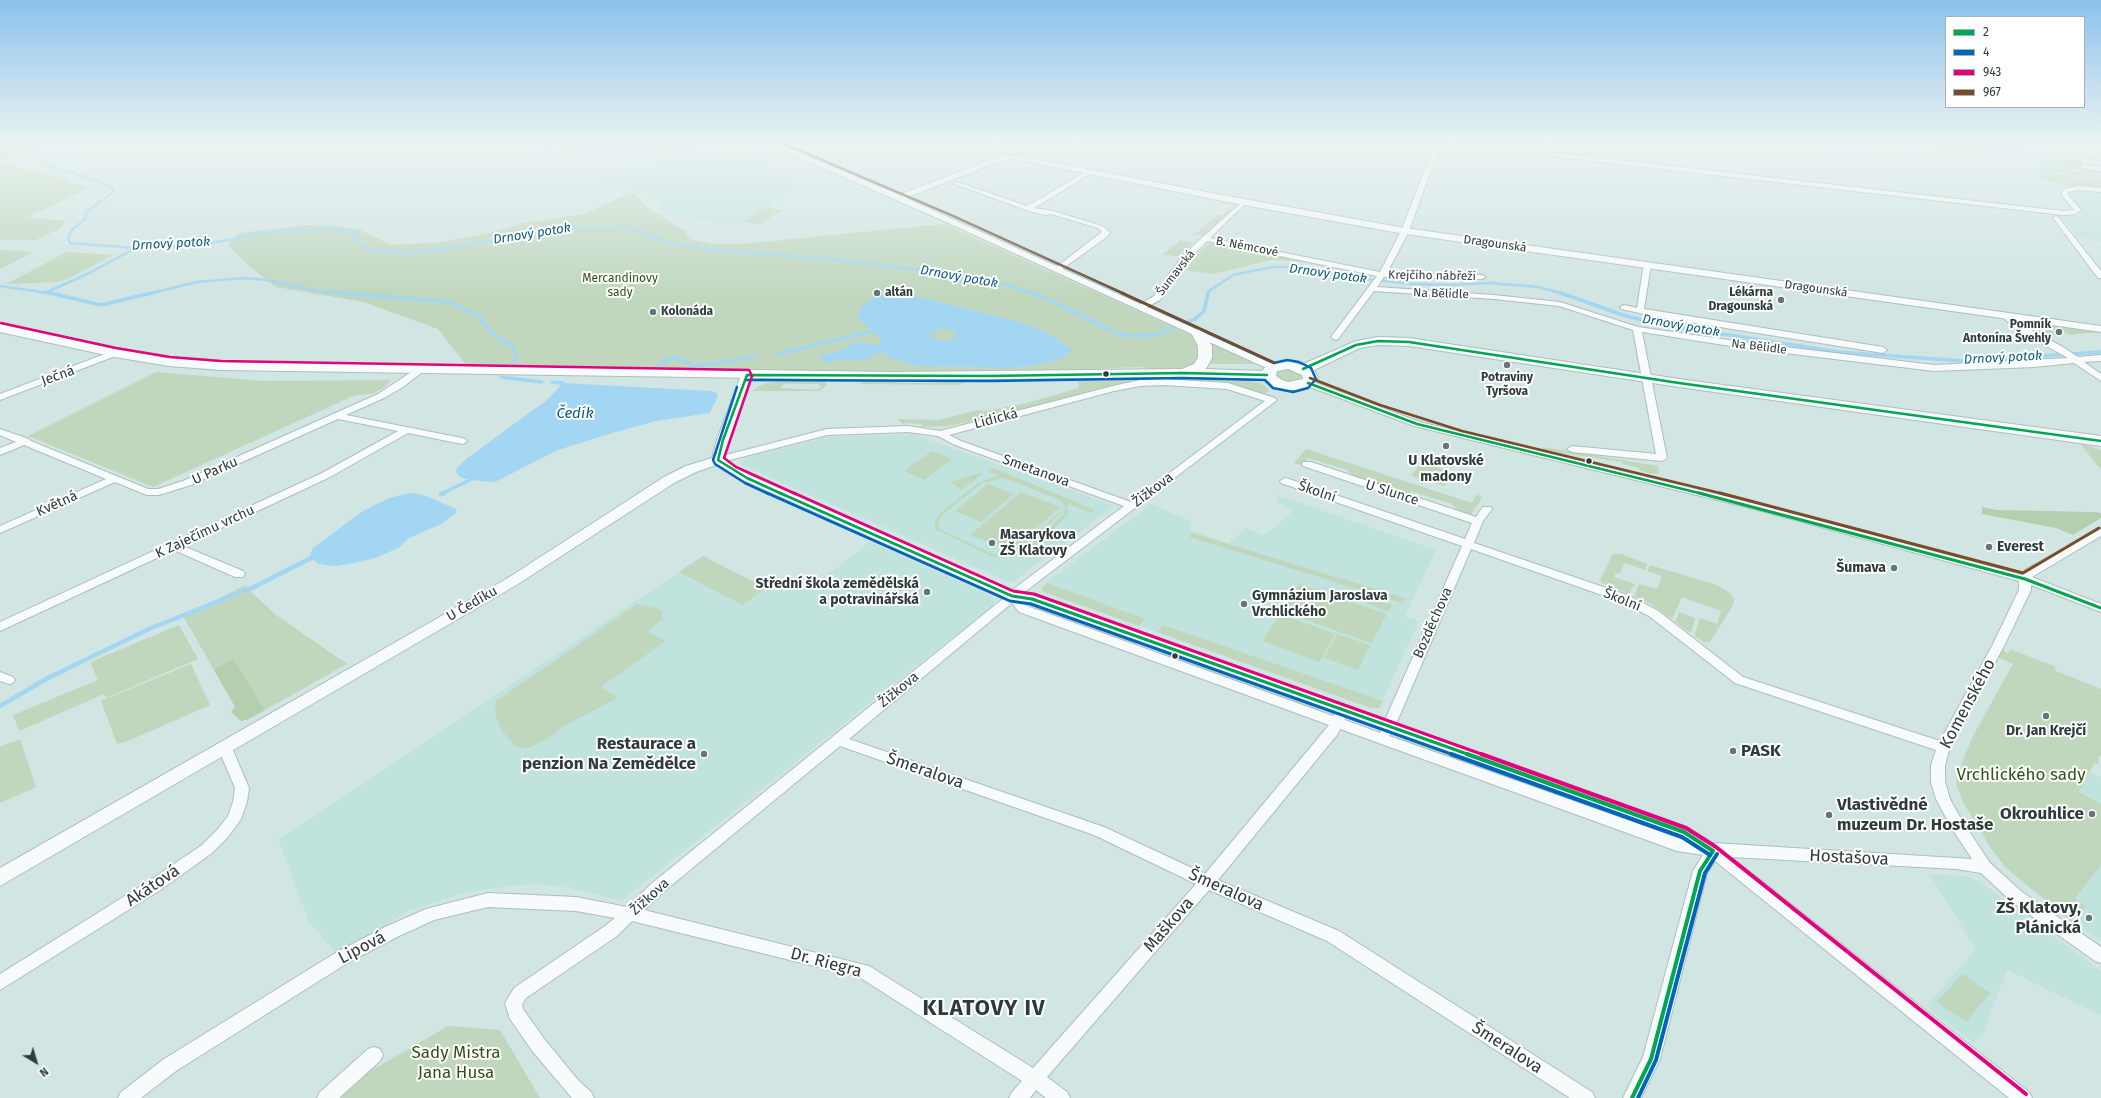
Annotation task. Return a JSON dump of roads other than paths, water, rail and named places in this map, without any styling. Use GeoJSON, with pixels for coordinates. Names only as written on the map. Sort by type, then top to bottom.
{"type":"FeatureCollection","features":[{"type":"Feature","properties":{"kind":"main road"},"geometry":{"type":"LineString","coordinates":[[0,328],[115,353],[169,362],[221,366],[989,376],[1270,371],[1286,365],[1303,369],[1311,376],[1308,383],[1297,386],[1284,386],[1272,381],[1270,371]]}},
{"type":"Feature","properties":{"kind":"main road"},"geometry":{"type":"LineString","coordinates":[[1183,373],[1200,367],[1203,363],[1206,348],[1196,332]]}},
{"type":"Feature","properties":{"kind":"main road"},"geometry":{"type":"LineString","coordinates":[[1303,369],[1356,345],[1378,341],[1397,341],[1548,362],[1648,378],[2101,440]]}},
{"type":"Feature","properties":{"kind":"street"},"geometry":{"type":"LineString","coordinates":[[888,193],[1196,332],[1270,371]]}},
{"type":"Feature","properties":{"kind":"street","name":"Dragounská"},"geometry":{"type":"LineString","coordinates":[[899,198],[911,193]]}},
{"type":"Feature","properties":{"kind":"street"},"geometry":{"type":"LineString","coordinates":[[984,193],[1028,209],[1045,213],[1051,212],[1100,227],[1106,232],[1058,270]]}},
{"type":"Feature","properties":{"kind":"street"},"geometry":{"type":"LineString","coordinates":[[1028,209],[1054,193]]}},
{"type":"Feature","properties":{"kind":"street","name":"Dragounská"},"geometry":{"type":"LineString","coordinates":[[1199,193],[1405,232],[2101,329]]}},
{"type":"Feature","properties":{"kind":"street"},"geometry":{"type":"LineString","coordinates":[[1335,337],[1377,281],[1405,232],[1419,193]]}},
{"type":"Feature","properties":{"kind":"street"},"geometry":{"type":"LineString","coordinates":[[1875,193],[2057,215],[2072,213],[2078,210],[2064,193]]}},
{"type":"Feature","properties":{"kind":"street","name":"Šumavská"},"geometry":{"type":"LineString","coordinates":[[1140,307],[1157,298],[1186,257],[1244,202]]}},
{"type":"Feature","properties":{"kind":"street"},"geometry":{"type":"LineString","coordinates":[[2057,215],[2101,276]]}},
{"type":"Feature","properties":{"kind":"street","name":"B. Němcové"},"geometry":{"type":"LineString","coordinates":[[1205,239],[1377,281]]}},
{"type":"Feature","properties":{"kind":"street"},"geometry":{"type":"LineString","coordinates":[[2090,261],[2101,263]]}},
{"type":"Feature","properties":{"kind":"street"},"geometry":{"type":"LineString","coordinates":[[1640,312],[1647,265]]}},
{"type":"Feature","properties":{"kind":"street","name":"Krejčího nábřeží"},"geometry":{"type":"LineString","coordinates":[[1377,281],[1482,277]]}},
{"type":"Feature","properties":{"kind":"street","name":"Na Bělidle"},"geometry":{"type":"LineString","coordinates":[[1377,281],[1400,292],[1494,297],[1560,304],[1637,329],[1743,345],[1934,368],[2101,358]]}},
{"type":"Feature","properties":{"kind":"street"},"geometry":{"type":"LineString","coordinates":[[1624,307],[1640,312],[1883,350]]}},
{"type":"Feature","properties":{"kind":"street"},"geometry":{"type":"LineString","coordinates":[[2006,316],[2030,334],[2060,349],[2101,378]]}},
{"type":"Feature","properties":{"kind":"street"},"geometry":{"type":"LineString","coordinates":[[1572,449],[1662,458],[1648,378],[1643,370],[1637,329]]}},
{"type":"Feature","properties":{"kind":"street","name":"Ječná"},"geometry":{"type":"LineString","coordinates":[[0,397],[115,353]]}},
{"type":"Feature","properties":{"kind":"street","name":"U Parku"},"geometry":{"type":"LineString","coordinates":[[0,432],[26,441],[147,492],[173,489],[381,396],[400,385],[422,368]]}},
{"type":"Feature","properties":{"kind":"street"},"geometry":{"type":"LineString","coordinates":[[747,374],[723,440],[718,460],[747,478],[1012,596],[1032,599],[1156,643],[1340,716]]}},
{"type":"Feature","properties":{"kind":"street","name":"Lidická"},"geometry":{"type":"LineString","coordinates":[[718,460],[827,432],[908,429],[940,434],[1113,388],[1140,383],[1164,382],[1212,384],[1234,388],[1272,400]]}},
{"type":"Feature","properties":{"kind":"street"},"geometry":{"type":"LineString","coordinates":[[1308,383],[1384,412],[1461,436],[1666,484],[2025,579],[2101,608]]}},
{"type":"Feature","properties":{"kind":"street","name":"Žižkova"},"geometry":{"type":"LineString","coordinates":[[585,1098],[572,1086],[539,1046],[516,1013],[513,1004],[515,999],[530,985],[592,945],[631,914],[656,889],[1004,605],[1012,596],[1272,400]]}},
{"type":"Feature","properties":{"kind":"street"},"geometry":{"type":"LineString","coordinates":[[337,416],[462,441]]}},
{"type":"Feature","properties":{"kind":"street","name":"K Zaječímu vrchu"},"geometry":{"type":"LineString","coordinates":[[0,627],[326,475],[407,430]]}},
{"type":"Feature","properties":{"kind":"street","name":"Smetanova"},"geometry":{"type":"LineString","coordinates":[[940,434],[958,443],[1133,506]]}},
{"type":"Feature","properties":{"kind":"street"},"geometry":{"type":"LineString","coordinates":[[0,452],[26,441]]}},
{"type":"Feature","properties":{"kind":"street","name":"U Čedíku"},"geometry":{"type":"LineString","coordinates":[[0,878],[512,581],[669,480],[691,469],[718,460]]}},
{"type":"Feature","properties":{"kind":"street","name":"U Slunce"},"geometry":{"type":"LineString","coordinates":[[1307,464],[1478,522]]}},
{"type":"Feature","properties":{"kind":"street","name":"Květná"},"geometry":{"type":"LineString","coordinates":[[0,530],[114,478]]}},
{"type":"Feature","properties":{"kind":"street","name":"Školní"},"geometry":{"type":"LineString","coordinates":[[1285,481],[1639,605],[1653,613],[1739,680],[1823,710],[1943,747]]}},
{"type":"Feature","properties":{"kind":"street","name":"Bozděchova"},"geometry":{"type":"LineString","coordinates":[[1383,739],[1478,522],[1488,509]]}},
{"type":"Feature","properties":{"kind":"street"},"geometry":{"type":"LineString","coordinates":[[2025,579],[2029,573],[2101,532]]}},
{"type":"Feature","properties":{"kind":"street"},"geometry":{"type":"LineString","coordinates":[[173,546],[239,574]]}},
{"type":"Feature","properties":{"kind":"street","name":"Komenského"},"geometry":{"type":"LineString","coordinates":[[2025,579],[2025,590],[1998,646],[1943,747],[1938,765],[1938,782],[1943,799],[1956,823],[1985,867],[2017,897],[2101,956]]}},
{"type":"Feature","properties":{"kind":"street"},"geometry":{"type":"LineString","coordinates":[[1012,596],[1023,609],[1149,654],[1340,716],[1388,726],[1684,832],[1713,851],[2023,1098]]}},
{"type":"Feature","properties":{"kind":"street"},"geometry":{"type":"LineString","coordinates":[[1149,654],[1156,643]]}},
{"type":"Feature","properties":{"kind":"street","name":"Hostašova"},"geometry":{"type":"LineString","coordinates":[[1340,716],[1383,739],[1682,847],[1713,851],[1956,864],[1985,867]]}},
{"type":"Feature","properties":{"kind":"street","name":"Maškova"},"geometry":{"type":"LineString","coordinates":[[1018,1098],[1207,882],[1332,732],[1340,716]]}},
{"type":"Feature","properties":{"kind":"street","name":"Šmeralova"},"geometry":{"type":"LineString","coordinates":[[837,740],[1099,831],[1207,882],[1334,936],[1586,1098]]}},
{"type":"Feature","properties":{"kind":"street","name":"Akátová"},"geometry":{"type":"LineString","coordinates":[[0,983],[157,884],[207,849],[223,833],[234,819],[240,802],[242,788],[225,748]]}},
{"type":"Feature","properties":{"kind":"street"},"geometry":{"type":"LineString","coordinates":[[1632,1098],[1651,1059],[1700,871],[1713,851]]}},
{"type":"Feature","properties":{"kind":"street","name":"Lipová"},"geometry":{"type":"LineString","coordinates":[[127,1098],[170,1065],[343,957],[391,932],[431,914],[488,900],[576,904],[631,914]]}},
{"type":"Feature","properties":{"kind":"street","name":"Dr. Riegra"},"geometry":{"type":"LineString","coordinates":[[631,914],[863,971],[1035,1079],[1062,1098]]}},
{"type":"Feature","properties":{"kind":"street"},"geometry":{"type":"LineString","coordinates":[[326,1098],[374,1055]]}},
{"type":"Feature","properties":{"kind":"water"},"geometry":{"type":"Polygon","coordinates":[[[895,291],[1020,322],[1049,334],[1072,350],[1065,357],[1051,362],[1014,368],[916,366],[891,358],[881,352],[865,360],[834,360],[828,363],[821,360],[819,358],[823,355],[847,348],[852,343],[858,342],[877,345],[881,343],[879,337],[860,320],[858,314],[863,305],[882,293],[895,291]],[[940,329],[930,334],[933,339],[946,341],[957,337],[955,331],[940,329]]]}},
{"type":"Feature","properties":{"kind":"water","name":"Čedík"},"geometry":{"type":"Polygon","coordinates":[[[563,383],[710,391],[716,392],[718,396],[710,413],[656,421],[558,450],[495,482],[470,480],[462,478],[457,474],[456,469],[466,459],[547,400],[563,383]]]}},
{"type":"Feature","properties":{"kind":"water"},"geometry":{"type":"Polygon","coordinates":[[[410,493],[431,498],[456,509],[457,512],[441,524],[409,538],[398,548],[375,558],[335,566],[319,564],[311,558],[310,554],[313,548],[363,511],[389,498],[410,493]]]}},
{"type":"Feature","properties":{"kind":"waterway","name":"Drnový potok"},"geometry":{"type":"LineString","coordinates":[[112,193],[86,212],[86,218],[72,230],[68,238],[70,243],[136,248],[199,245],[280,231],[333,229],[347,231],[356,235],[360,244],[373,251],[407,253],[451,248],[564,227],[615,227],[638,231],[669,243],[698,248],[858,262],[986,279],[1034,293]]}},
{"type":"Feature","properties":{"kind":"waterway"},"geometry":{"type":"LineString","coordinates":[[47,292],[85,275],[134,249]]}},
{"type":"Feature","properties":{"kind":"waterway","name":"Drnový potok"},"geometry":{"type":"LineString","coordinates":[[1207,294],[1209,291],[1233,275],[1272,267],[1299,267],[1366,279],[1412,284],[1450,285],[1490,283],[1538,287],[1565,294]]}},
{"type":"Feature","properties":{"kind":"waterway"},"geometry":{"type":"LineString","coordinates":[[148,294],[197,282],[244,278],[267,280],[316,291],[352,294]]}},
{"type":"Feature","properties":{"kind":"waterway"},"geometry":{"type":"LineString","coordinates":[[0,286],[53,294]]}},
{"type":"Feature","properties":{"kind":"waterway"},"geometry":{"type":"LineString","coordinates":[[53,294],[101,305],[152,293]]}},
{"type":"Feature","properties":{"kind":"waterway"},"geometry":{"type":"LineString","coordinates":[[343,293],[352,294]]}},
{"type":"Feature","properties":{"kind":"waterway","name":"Drnový potok"},"geometry":{"type":"LineString","coordinates":[[1034,293],[1065,307],[1118,334],[1133,336],[1155,335],[1195,319],[1204,311],[1208,293]]}},
{"type":"Feature","properties":{"kind":"waterway","name":"Drnový potok"},"geometry":{"type":"LineString","coordinates":[[1561,293],[1623,315],[1658,324],[1839,352],[1963,361],[2101,352]]}},
{"type":"Feature","properties":{"kind":"waterway"},"geometry":{"type":"LineString","coordinates":[[352,294],[448,302],[479,316],[491,333],[512,346],[517,357],[511,365]]}},
{"type":"Feature","properties":{"kind":"waterway"},"geometry":{"type":"LineString","coordinates":[[777,354],[877,330]]}},
{"type":"Feature","properties":{"kind":"waterway"},"geometry":{"type":"LineString","coordinates":[[659,366],[664,361],[672,358],[683,359],[692,365],[708,365],[754,357]]}},
{"type":"Feature","properties":{"kind":"waterway"},"geometry":{"type":"LineString","coordinates":[[501,377],[542,382]]}},
{"type":"Feature","properties":{"kind":"waterway"},"geometry":{"type":"LineString","coordinates":[[552,382],[563,383]]}},
{"type":"Feature","properties":{"kind":"waterway"},"geometry":{"type":"LineString","coordinates":[[444,493],[441,494],[470,480]]}},
{"type":"Feature","properties":{"kind":"waterway"},"geometry":{"type":"LineString","coordinates":[[0,706],[46,679],[149,629],[254,587],[311,558]]}},
{"type":"Feature","properties":{"kind":"place","name":"altán"},"geometry":{"type":"Point","coordinates":[877,293]}},
{"type":"Feature","properties":{"kind":"place","name":"Lékárna Dragounská"},"geometry":{"type":"Point","coordinates":[1781,300]}},
{"type":"Feature","properties":{"kind":"place","name":"Kolonáda"},"geometry":{"type":"Point","coordinates":[653,312]}},
{"type":"Feature","properties":{"kind":"place","name":"Pomník Antonína Švehly"},"geometry":{"type":"Point","coordinates":[2059,332]}},
{"type":"Feature","properties":{"kind":"place","name":"Potraviny Tyršova"},"geometry":{"type":"Point","coordinates":[1507,365]}},
{"type":"Feature","properties":{"kind":"place","name":"U Klatovské madony"},"geometry":{"type":"Point","coordinates":[1446,446]}},
{"type":"Feature","properties":{"kind":"place","name":"Masarykova ZŠ Klatovy"},"geometry":{"type":"Point","coordinates":[992,543]}},
{"type":"Feature","properties":{"kind":"place","name":"Everest"},"geometry":{"type":"Point","coordinates":[1989,547]}},
{"type":"Feature","properties":{"kind":"place","name":"Šumava"},"geometry":{"type":"Point","coordinates":[1894,568]}},
{"type":"Feature","properties":{"kind":"place","name":"Střední škola zemědělská a potravinářská"},"geometry":{"type":"Point","coordinates":[927,592]}},
{"type":"Feature","properties":{"kind":"place","name":"Gymnázium Jaroslava Vrchlického"},"geometry":{"type":"Point","coordinates":[1244,604]}},
{"type":"Feature","properties":{"kind":"place","name":"Dr. Jan Krejčí"},"geometry":{"type":"Point","coordinates":[2046,716]}},
{"type":"Feature","properties":{"kind":"place","name":"PASK"},"geometry":{"type":"Point","coordinates":[1733,751]}},
{"type":"Feature","properties":{"kind":"place","name":"Restaurace a penzion Na Zemědělce"},"geometry":{"type":"Point","coordinates":[704,754]}},
{"type":"Feature","properties":{"kind":"place","name":"Okrouhlice"},"geometry":{"type":"Point","coordinates":[2092,814]}},
{"type":"Feature","properties":{"kind":"place","name":"Vlastivědné muzeum Dr. Hostaše"},"geometry":{"type":"Point","coordinates":[1829,815]}},
{"type":"Feature","properties":{"kind":"place","name":"ZŠ Klatovy, Plánická"},"geometry":{"type":"Point","coordinates":[2089,918]}},
{"type":"Feature","properties":{"kind":"district","name":"KLATOVY IV"},"geometry":{"type":"Point","coordinates":[984,1009]}},
{"type":"Feature","properties":{"kind":"park label","name":"Mercandinovy sady"},"geometry":{"type":"Point","coordinates":[620,286]}},
{"type":"Feature","properties":{"kind":"park label","name":"Vrchlického sady"},"geometry":{"type":"Point","coordinates":[2021,775]}},
{"type":"Feature","properties":{"kind":"park label","name":"Sady Mistra Jana Husa"},"geometry":{"type":"Point","coordinates":[456,1063]}}]}
